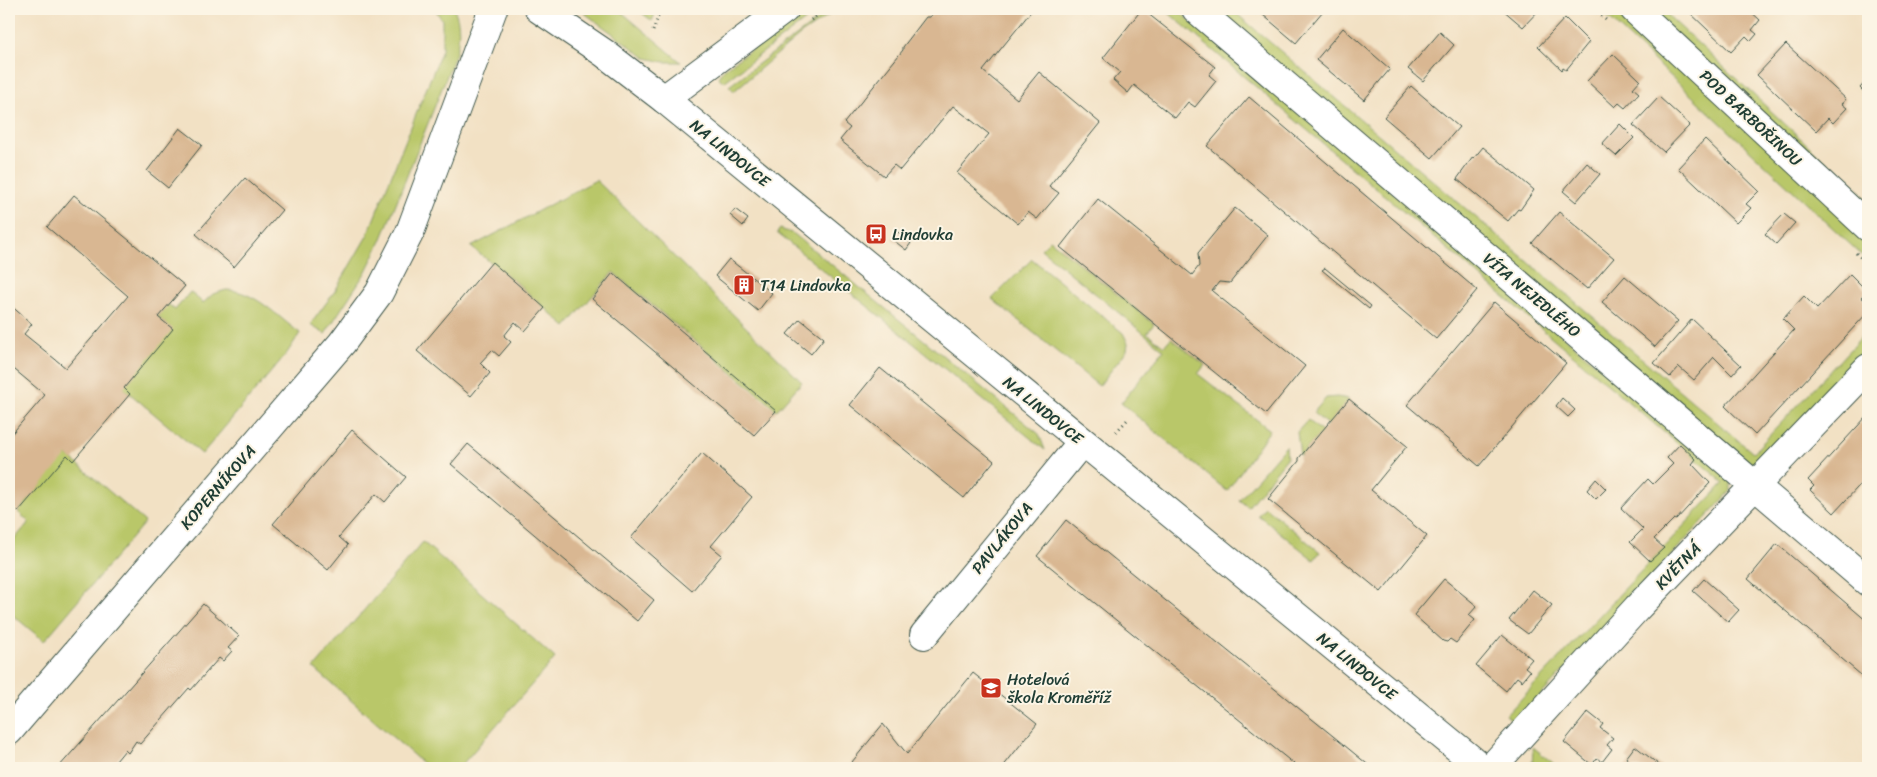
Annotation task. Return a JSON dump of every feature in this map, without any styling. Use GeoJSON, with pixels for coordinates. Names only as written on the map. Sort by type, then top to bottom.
{"type":"FeatureCollection","features":[{"type":"Feature","properties":{"kind":"street","name":"KOPERNÍKOVA"},"geometry":{"type":"LineString","coordinates":[[9,730],[342,343],[379,293],[410,232],[493,9]]}},
{"type":"Feature","properties":{"kind":"street","name":"NA LINDOVCE"},"geometry":{"type":"LineString","coordinates":[[539,9],[604,53],[664,99],[1482,768]]}},
{"type":"Feature","properties":{"kind":"street"},"geometry":{"type":"LineString","coordinates":[[664,99],[785,9]]}},
{"type":"Feature","properties":{"kind":"street","name":"VÍTA NEJEDLÉHO"},"geometry":{"type":"LineString","coordinates":[[1196,9],[1868,582]]}},
{"type":"Feature","properties":{"kind":"street","name":"POD BARBOŘINOU"},"geometry":{"type":"LineString","coordinates":[[1634,9],[1868,227]]}},
{"type":"Feature","properties":{"kind":"street","name":"KVĚTNÁ"},"geometry":{"type":"LineString","coordinates":[[1491,768],[1637,608],[1868,368]]}},
{"type":"Feature","properties":{"kind":"street","name":"PAVLÁKOVA"},"geometry":{"type":"LineString","coordinates":[[924,635],[1082,442]]}},
{"type":"Feature","properties":{"kind":"path"},"geometry":{"type":"LineString","coordinates":[[653,31],[661,9]]}},
{"type":"Feature","properties":{"kind":"path"},"geometry":{"type":"LineString","coordinates":[[1111,438],[1129,418]]}},
{"type":"Feature","properties":{"kind":"green space"},"geometry":{"type":"Polygon","coordinates":[[[435,9],[454,9],[459,36],[456,53],[381,241],[365,273],[325,334],[310,325],[335,291],[367,236],[442,50],[442,20],[435,9]]]}},
{"type":"Feature","properties":{"kind":"green space"},"geometry":{"type":"Polygon","coordinates":[[[579,9],[618,9],[681,62],[664,62],[646,58],[579,9]]]}},
{"type":"Feature","properties":{"kind":"green space"},"geometry":{"type":"Polygon","coordinates":[[[637,9],[657,9],[652,21],[637,9]]]}},
{"type":"Feature","properties":{"kind":"green space"},"geometry":{"type":"Polygon","coordinates":[[[809,9],[820,9],[724,82],[718,77],[724,69],[809,9]]]}},
{"type":"Feature","properties":{"kind":"green space"},"geometry":{"type":"Polygon","coordinates":[[[832,9],[838,9],[801,34],[734,91],[729,86],[832,9]]]}},
{"type":"Feature","properties":{"kind":"green space"},"geometry":{"type":"Polygon","coordinates":[[[1164,9],[1176,9],[1731,478],[1731,491],[1515,723],[1506,715],[1724,483],[1164,9]]]}},
{"type":"Feature","properties":{"kind":"green space"},"geometry":{"type":"Polygon","coordinates":[[[1209,9],[1231,9],[1753,453],[1868,330],[1868,350],[1766,458],[1755,463],[1746,463],[1209,9]]]}},
{"type":"Feature","properties":{"kind":"green space"},"geometry":{"type":"Polygon","coordinates":[[[1599,9],[1621,9],[1868,238],[1868,261],[1599,9]]]}},
{"type":"Feature","properties":{"kind":"green space"},"geometry":{"type":"Polygon","coordinates":[[[1643,9],[1661,9],[1868,201],[1868,217],[1643,9]]]}},
{"type":"Feature","properties":{"kind":"green space"},"geometry":{"type":"Polygon","coordinates":[[[596,180],[802,382],[777,410],[613,272],[566,327],[516,282],[471,247],[596,180]]]}},
{"type":"Feature","properties":{"kind":"green space"},"geometry":{"type":"Polygon","coordinates":[[[780,229],[794,234],[1039,434],[1045,450],[777,233],[780,229]]]}},
{"type":"Feature","properties":{"kind":"green space"},"geometry":{"type":"Polygon","coordinates":[[[1050,240],[1154,324],[1147,333],[1164,346],[1171,338],[1205,365],[1198,374],[1270,430],[1227,491],[1121,403],[1164,350],[1041,249],[1050,240]]]}},
{"type":"Feature","properties":{"kind":"green space"},"geometry":{"type":"Polygon","coordinates":[[[1032,259],[1123,333],[1128,343],[1127,350],[1099,386],[992,299],[1032,259]]]}},
{"type":"Feature","properties":{"kind":"green space"},"geometry":{"type":"Polygon","coordinates":[[[226,290],[246,294],[256,299],[300,333],[287,353],[202,454],[122,387],[171,328],[158,317],[168,304],[175,310],[190,292],[203,303],[213,294],[226,290]]]}},
{"type":"Feature","properties":{"kind":"green space"},"geometry":{"type":"Polygon","coordinates":[[[1326,398],[1349,399],[1328,425],[1313,413],[1326,398]]]}},
{"type":"Feature","properties":{"kind":"green space"},"geometry":{"type":"Polygon","coordinates":[[[1308,420],[1322,432],[1300,456],[1297,432],[1308,420]]]}},
{"type":"Feature","properties":{"kind":"green space"},"geometry":{"type":"Polygon","coordinates":[[[1286,446],[1287,458],[1248,507],[1239,500],[1286,446]]]}},
{"type":"Feature","properties":{"kind":"green space"},"geometry":{"type":"Polygon","coordinates":[[[66,454],[145,522],[44,641],[9,612],[9,546],[29,522],[18,512],[66,454]]]}},
{"type":"Feature","properties":{"kind":"green space"},"geometry":{"type":"Polygon","coordinates":[[[1265,507],[1320,552],[1314,560],[1258,515],[1265,507]]]}},
{"type":"Feature","properties":{"kind":"green space"},"geometry":{"type":"Polygon","coordinates":[[[423,542],[555,658],[459,768],[428,768],[314,668],[423,542]]]}},
{"type":"Feature","properties":{"kind":"green space"},"geometry":{"type":"Polygon","coordinates":[[[1533,747],[1559,768],[1532,768],[1533,747]]]}},
{"type":"Feature","properties":{"kind":"building"},"geometry":{"type":"Polygon","coordinates":[[[936,9],[1033,9],[983,71],[1017,99],[1039,72],[1100,123],[1049,186],[1059,193],[1037,219],[1028,212],[1018,224],[957,173],[989,134],[953,106],[900,170],[894,165],[884,176],[840,140],[850,128],[844,123],[903,50],[903,47],[926,17],[930,17],[936,9]]]}},
{"type":"Feature","properties":{"kind":"building"},"geometry":{"type":"Polygon","coordinates":[[[1142,9],[1215,67],[1209,75],[1216,81],[1195,107],[1188,102],[1175,118],[1134,85],[1128,93],[1113,80],[1120,72],[1103,58],[1142,9]]]}},
{"type":"Feature","properties":{"kind":"building"},"geometry":{"type":"Polygon","coordinates":[[[1256,9],[1320,9],[1323,11],[1296,43],[1256,9]]]}},
{"type":"Feature","properties":{"kind":"building"},"geometry":{"type":"Polygon","coordinates":[[[1502,9],[1540,9],[1523,27],[1502,9]]]}},
{"type":"Feature","properties":{"kind":"building"},"geometry":{"type":"Polygon","coordinates":[[[1686,9],[1748,9],[1760,20],[1752,30],[1757,34],[1751,41],[1746,36],[1731,52],[1686,9]]]}},
{"type":"Feature","properties":{"kind":"building"},"geometry":{"type":"Polygon","coordinates":[[[1565,18],[1589,42],[1566,70],[1563,68],[1562,70],[1538,47],[1565,18]]]}},
{"type":"Feature","properties":{"kind":"building"},"geometry":{"type":"Polygon","coordinates":[[[1343,28],[1390,69],[1364,100],[1316,60],[1343,28]]]}},
{"type":"Feature","properties":{"kind":"building"},"geometry":{"type":"Polygon","coordinates":[[[1440,32],[1454,45],[1423,81],[1408,69],[1440,32]]]}},
{"type":"Feature","properties":{"kind":"building"},"geometry":{"type":"Polygon","coordinates":[[[1786,44],[1846,99],[1842,104],[1847,108],[1833,123],[1828,118],[1816,131],[1757,75],[1786,44]]]}},
{"type":"Feature","properties":{"kind":"building"},"geometry":{"type":"Polygon","coordinates":[[[1613,54],[1640,80],[1633,88],[1639,93],[1625,108],[1619,103],[1615,107],[1587,81],[1613,54]]]}},
{"type":"Feature","properties":{"kind":"building"},"geometry":{"type":"Polygon","coordinates":[[[1868,79],[1868,96],[1860,88],[1868,79]]]}},
{"type":"Feature","properties":{"kind":"building"},"geometry":{"type":"Polygon","coordinates":[[[1411,86],[1459,127],[1432,158],[1384,117],[1411,86]]]}},
{"type":"Feature","properties":{"kind":"building"},"geometry":{"type":"Polygon","coordinates":[[[1249,97],[1477,290],[1436,339],[1207,146],[1249,97]]]}},
{"type":"Feature","properties":{"kind":"building"},"geometry":{"type":"Polygon","coordinates":[[[1659,97],[1690,125],[1664,152],[1633,125],[1659,97]]]}},
{"type":"Feature","properties":{"kind":"building"},"geometry":{"type":"Polygon","coordinates":[[[1620,124],[1634,138],[1616,156],[1602,144],[1620,124]]]}},
{"type":"Feature","properties":{"kind":"building"},"geometry":{"type":"Polygon","coordinates":[[[180,128],[202,145],[168,188],[147,171],[180,128]]]}},
{"type":"Feature","properties":{"kind":"building"},"geometry":{"type":"Polygon","coordinates":[[[1705,139],[1759,191],[1746,204],[1751,208],[1736,223],[1678,168],[1705,139]]]}},
{"type":"Feature","properties":{"kind":"building"},"geometry":{"type":"Polygon","coordinates":[[[1483,147],[1534,190],[1520,210],[1518,209],[1508,221],[1457,179],[1483,147]]]}},
{"type":"Feature","properties":{"kind":"building"},"geometry":{"type":"Polygon","coordinates":[[[1587,163],[1600,174],[1576,202],[1563,191],[1587,163]]]}},
{"type":"Feature","properties":{"kind":"building"},"geometry":{"type":"Polygon","coordinates":[[[245,178],[282,210],[234,267],[196,234],[245,178]]]}},
{"type":"Feature","properties":{"kind":"building"},"geometry":{"type":"Polygon","coordinates":[[[74,195],[185,286],[158,317],[173,329],[124,388],[130,394],[73,461],[67,455],[18,512],[13,507],[9,513],[9,437],[45,395],[9,365],[9,304],[32,324],[24,334],[66,368],[128,296],[47,227],[74,195]]]}},
{"type":"Feature","properties":{"kind":"building"},"geometry":{"type":"Polygon","coordinates":[[[1098,199],[1192,275],[1199,266],[1198,253],[1235,208],[1268,235],[1230,283],[1219,282],[1212,291],[1305,366],[1266,414],[1060,247],[1098,199]]]}},
{"type":"Feature","properties":{"kind":"building"},"geometry":{"type":"Polygon","coordinates":[[[735,209],[748,219],[743,226],[730,215],[735,209]]]}},
{"type":"Feature","properties":{"kind":"building"},"geometry":{"type":"Polygon","coordinates":[[[1559,212],[1614,258],[1587,289],[1532,243],[1559,212]]]}},
{"type":"Feature","properties":{"kind":"building"},"geometry":{"type":"Polygon","coordinates":[[[1784,214],[1795,223],[1776,244],[1765,234],[1784,214]]]}},
{"type":"Feature","properties":{"kind":"building"},"geometry":{"type":"Polygon","coordinates":[[[898,232],[911,243],[906,250],[892,239],[898,232]]]}},
{"type":"Feature","properties":{"kind":"building","name":"T14 Lindovka"},"geometry":{"type":"Polygon","coordinates":[[[729,259],[772,293],[758,311],[715,276],[729,259]]]}},
{"type":"Feature","properties":{"kind":"building"},"geometry":{"type":"Polygon","coordinates":[[[492,262],[545,308],[525,331],[515,322],[504,336],[511,342],[499,356],[492,350],[480,363],[490,373],[471,396],[417,351],[492,262]]]}},
{"type":"Feature","properties":{"kind":"building"},"geometry":{"type":"Polygon","coordinates":[[[1325,268],[1371,306],[1369,309],[1322,270],[1325,268]]]}},
{"type":"Feature","properties":{"kind":"building"},"geometry":{"type":"Polygon","coordinates":[[[613,273],[776,411],[754,435],[592,299],[613,273]]]}},
{"type":"Feature","properties":{"kind":"building"},"geometry":{"type":"Polygon","coordinates":[[[1850,274],[1867,291],[1861,297],[1868,303],[1868,312],[1755,435],[1725,406],[1794,330],[1783,319],[1804,296],[1817,309],[1850,274]]]}},
{"type":"Feature","properties":{"kind":"building"},"geometry":{"type":"Polygon","coordinates":[[[1625,276],[1678,321],[1655,347],[1602,302],[1625,276]]]}},
{"type":"Feature","properties":{"kind":"building"},"geometry":{"type":"Polygon","coordinates":[[[1494,302],[1566,363],[1479,466],[1407,405],[1494,302]]]}},
{"type":"Feature","properties":{"kind":"building"},"geometry":{"type":"Polygon","coordinates":[[[800,319],[824,338],[811,354],[787,334],[800,319]]]}},
{"type":"Feature","properties":{"kind":"building"},"geometry":{"type":"Polygon","coordinates":[[[1692,319],[1741,365],[1732,375],[1714,357],[1694,380],[1679,367],[1670,377],[1654,363],[1692,319]]]}},
{"type":"Feature","properties":{"kind":"building"},"geometry":{"type":"Polygon","coordinates":[[[880,368],[994,461],[964,498],[850,405],[880,368]]]}},
{"type":"Feature","properties":{"kind":"building"},"geometry":{"type":"Polygon","coordinates":[[[1562,398],[1575,410],[1568,417],[1556,406],[1562,398]]]}},
{"type":"Feature","properties":{"kind":"building"},"geometry":{"type":"Polygon","coordinates":[[[1349,399],[1407,446],[1371,490],[1427,536],[1381,592],[1268,499],[1299,461],[1299,458],[1349,399]]]}},
{"type":"Feature","properties":{"kind":"building"},"geometry":{"type":"Polygon","coordinates":[[[1868,415],[1868,476],[1834,513],[1810,490],[1814,486],[1808,480],[1868,415]]]}},
{"type":"Feature","properties":{"kind":"building"},"geometry":{"type":"Polygon","coordinates":[[[352,430],[406,477],[385,502],[376,494],[339,537],[348,545],[328,570],[273,524],[352,430]]]}},
{"type":"Feature","properties":{"kind":"building"},"geometry":{"type":"Polygon","coordinates":[[[468,444],[654,600],[637,621],[451,464],[468,444]]]}},
{"type":"Feature","properties":{"kind":"building"},"geometry":{"type":"Polygon","coordinates":[[[1680,444],[1696,459],[1692,464],[1710,483],[1676,520],[1674,519],[1654,539],[1664,548],[1650,561],[1630,542],[1643,529],[1621,508],[1648,479],[1653,484],[1673,464],[1667,458],[1680,444]]]}},
{"type":"Feature","properties":{"kind":"building"},"geometry":{"type":"Polygon","coordinates":[[[702,453],[752,497],[711,546],[722,555],[692,591],[631,538],[702,453]]]}},
{"type":"Feature","properties":{"kind":"building"},"geometry":{"type":"Polygon","coordinates":[[[1596,479],[1606,489],[1596,499],[1587,490],[1596,479]]]}},
{"type":"Feature","properties":{"kind":"building"},"geometry":{"type":"Polygon","coordinates":[[[1066,520],[1372,768],[1299,768],[1159,655],[1037,556],[1066,520]]]}},
{"type":"Feature","properties":{"kind":"building"},"geometry":{"type":"Polygon","coordinates":[[[1777,544],[1868,622],[1868,681],[1748,579],[1777,544]]]}},
{"type":"Feature","properties":{"kind":"building"},"geometry":{"type":"Polygon","coordinates":[[[1444,579],[1477,606],[1469,615],[1475,620],[1456,643],[1450,639],[1447,642],[1443,641],[1414,615],[1444,579]]]}},
{"type":"Feature","properties":{"kind":"building"},"geometry":{"type":"Polygon","coordinates":[[[1704,579],[1739,610],[1728,622],[1693,591],[1704,579]]]}},
{"type":"Feature","properties":{"kind":"building"},"geometry":{"type":"Polygon","coordinates":[[[1533,590],[1552,605],[1528,634],[1509,620],[1533,590]]]}},
{"type":"Feature","properties":{"kind":"building"},"geometry":{"type":"Polygon","coordinates":[[[203,604],[239,636],[228,648],[232,651],[223,661],[219,658],[191,690],[189,688],[140,744],[136,741],[128,753],[125,750],[116,761],[123,768],[58,768],[203,604]]]}},
{"type":"Feature","properties":{"kind":"building"},"geometry":{"type":"Polygon","coordinates":[[[1502,635],[1532,659],[1525,667],[1530,671],[1522,681],[1517,677],[1506,691],[1476,666],[1502,635]]]}},
{"type":"Feature","properties":{"kind":"building"},"geometry":{"type":"Polygon","coordinates":[[[973,673],[1037,724],[1002,768],[847,768],[883,724],[907,754],[973,673]]]}},
{"type":"Feature","properties":{"kind":"building"},"geometry":{"type":"Polygon","coordinates":[[[1588,712],[1603,724],[1600,728],[1613,738],[1607,745],[1612,749],[1602,762],[1597,758],[1592,765],[1564,742],[1588,712]]]}},
{"type":"Feature","properties":{"kind":"building"},"geometry":{"type":"Polygon","coordinates":[[[1635,746],[1663,768],[1624,768],[1630,761],[1626,758],[1635,746]]]}},
{"type":"Feature","properties":{"kind":"place","name":"Lindovka"},"geometry":{"type":"Point","coordinates":[876,234]}},
{"type":"Feature","properties":{"kind":"place","name":"T14 Lindovka"},"geometry":{"type":"Point","coordinates":[744,285]}},
{"type":"Feature","properties":{"kind":"place","name":"Hotelová škola Kroměříž"},"geometry":{"type":"Point","coordinates":[991,688]}}]}
